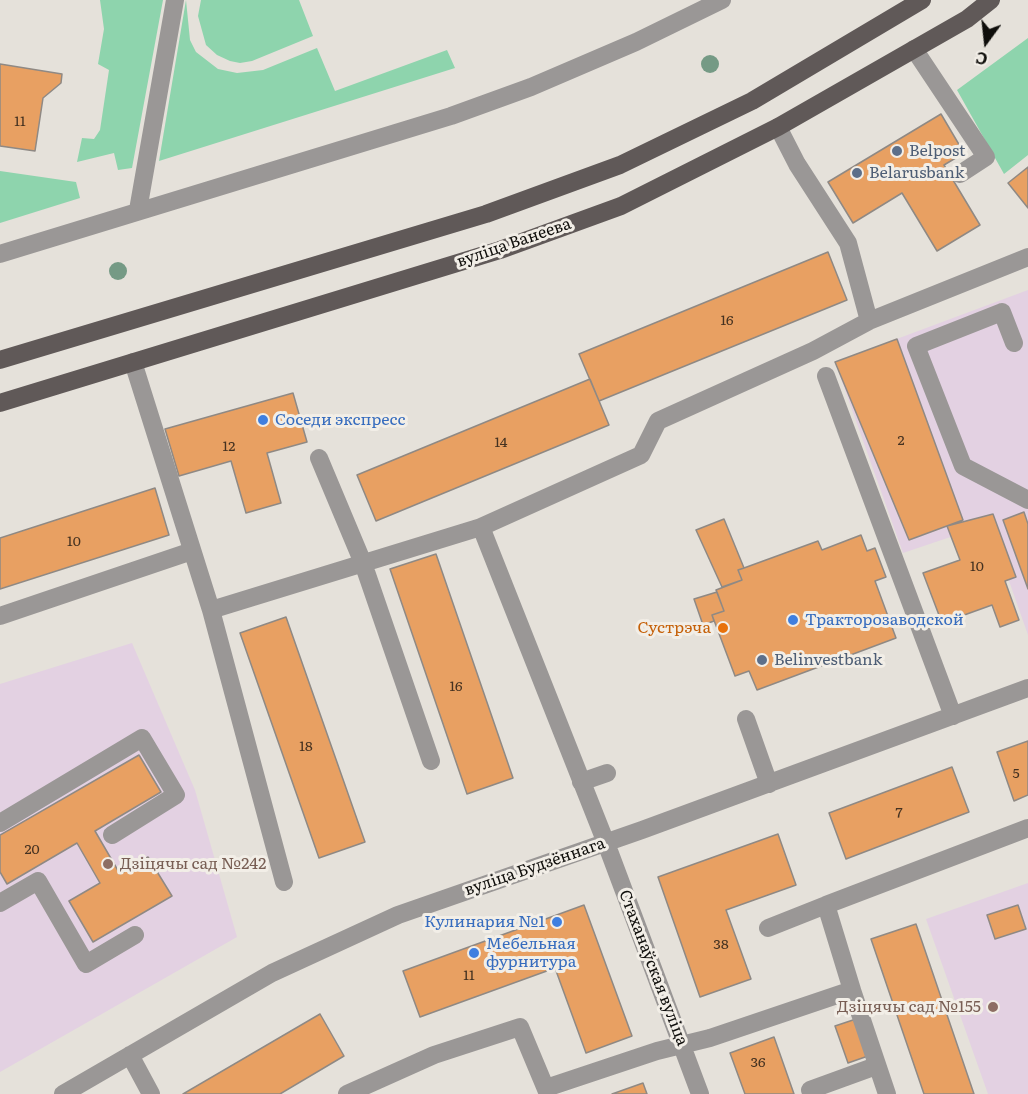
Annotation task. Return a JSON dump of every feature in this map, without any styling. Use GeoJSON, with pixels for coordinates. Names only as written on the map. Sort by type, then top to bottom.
{"type":"FeatureCollection","features":[{"type":"Feature","properties":{"kind":"main road"},"geometry":{"type":"LineString","coordinates":[[0,360],[486,214],[620,165],[752,101],[922,0]]}},
{"type":"Feature","properties":{"kind":"main road","name":"вуліца Ванеева"},"geometry":{"type":"LineString","coordinates":[[0,403],[500,250],[621,206],[778,127],[966,19],[991,0]]}},
{"type":"Feature","properties":{"kind":"street"},"geometry":{"type":"LineString","coordinates":[[138,210],[176,0]]}},
{"type":"Feature","properties":{"kind":"street"},"geometry":{"type":"LineString","coordinates":[[0,254],[451,116],[531,87],[626,47],[722,0]]}},
{"type":"Feature","properties":{"kind":"street"},"geometry":{"type":"LineString","coordinates":[[914,49],[986,157],[960,174]]}},
{"type":"Feature","properties":{"kind":"street"},"geometry":{"type":"LineString","coordinates":[[778,127],[797,164],[848,243],[869,321]]}},
{"type":"Feature","properties":{"kind":"street"},"geometry":{"type":"LineString","coordinates":[[211,610],[481,527],[641,455],[658,421],[813,351],[869,321],[1028,257]]}},
{"type":"Feature","properties":{"kind":"street"},"geometry":{"type":"LineString","coordinates":[[1014,343],[1002,312],[916,346],[963,466],[1028,500]]}},
{"type":"Feature","properties":{"kind":"street"},"geometry":{"type":"LineString","coordinates":[[133,362],[211,610],[284,882]]}},
{"type":"Feature","properties":{"kind":"street"},"geometry":{"type":"LineString","coordinates":[[826,376],[953,716]]}},
{"type":"Feature","properties":{"kind":"street"},"geometry":{"type":"LineString","coordinates":[[320,458],[363,563],[430,761]]}},
{"type":"Feature","properties":{"kind":"street","name":"Стаханаўская вуліца"},"geometry":{"type":"LineString","coordinates":[[481,527],[606,843],[700,1094]]}},
{"type":"Feature","properties":{"kind":"street"},"geometry":{"type":"LineString","coordinates":[[0,616],[192,551]]}},
{"type":"Feature","properties":{"kind":"street","name":"вуліца Будзённага"},"geometry":{"type":"LineString","coordinates":[[63,1094],[272,972],[398,915],[606,843],[1028,688]]}},
{"type":"Feature","properties":{"kind":"street"},"geometry":{"type":"LineString","coordinates":[[746,719],[769,784]]}},
{"type":"Feature","properties":{"kind":"street"},"geometry":{"type":"LineString","coordinates":[[0,823],[142,738],[176,795],[112,835]]}},
{"type":"Feature","properties":{"kind":"street"},"geometry":{"type":"LineString","coordinates":[[581,782],[607,773]]}},
{"type":"Feature","properties":{"kind":"street"},"geometry":{"type":"LineString","coordinates":[[768,928],[1028,828]]}},
{"type":"Feature","properties":{"kind":"street"},"geometry":{"type":"LineString","coordinates":[[1,900],[38,882],[86,964],[135,935]]}},
{"type":"Feature","properties":{"kind":"street"},"geometry":{"type":"LineString","coordinates":[[826,905],[876,1066],[887,1094]]}},
{"type":"Feature","properties":{"kind":"street"},"geometry":{"type":"LineString","coordinates":[[347,1094],[362,1090],[434,1055],[520,1028],[547,1091],[682,1044],[710,1038],[852,990]]}},
{"type":"Feature","properties":{"kind":"street"},"geometry":{"type":"LineString","coordinates":[[130,1055],[152,1094]]}},
{"type":"Feature","properties":{"kind":"street"},"geometry":{"type":"LineString","coordinates":[[812,1094],[810,1090],[876,1066]]}},
{"type":"Feature","properties":{"kind":"shaded area"},"geometry":{"type":"Polygon","coordinates":[[[1028,290],[1028,635],[989,524],[903,553],[835,362],[1028,290]]]}},
{"type":"Feature","properties":{"kind":"shaded area","name":"Дзіцячы сад №242"},"geometry":{"type":"Polygon","coordinates":[[[132,643],[195,790],[237,937],[0,1072],[0,684],[132,643]]]}},
{"type":"Feature","properties":{"kind":"shaded area","name":"Дзіцячы сад №155"},"geometry":{"type":"Polygon","coordinates":[[[1028,883],[1028,1094],[988,1094],[926,919],[1028,883]]]}},
{"type":"Feature","properties":{"kind":"green space"},"geometry":{"type":"Polygon","coordinates":[[[100,0],[163,0],[132,168],[118,170],[114,153],[77,162],[82,138],[94,139],[100,130],[109,70],[98,64],[104,29],[100,0]]]}},
{"type":"Feature","properties":{"kind":"green space"},"geometry":{"type":"Polygon","coordinates":[[[186,0],[190,40],[196,52],[218,69],[237,73],[263,70],[317,48],[335,91],[447,50],[455,68],[159,161],[186,0]]]}},
{"type":"Feature","properties":{"kind":"green space"},"geometry":{"type":"Polygon","coordinates":[[[201,0],[299,0],[313,36],[252,61],[240,63],[230,61],[217,55],[206,45],[198,16],[201,0]]]}},
{"type":"Feature","properties":{"kind":"green space"},"geometry":{"type":"Polygon","coordinates":[[[1028,38],[1028,155],[1004,174],[957,90],[1028,38]]]}},
{"type":"Feature","properties":{"kind":"green space"},"geometry":{"type":"Polygon","coordinates":[[[0,171],[76,182],[80,198],[0,223],[0,171]]]}},
{"type":"Feature","properties":{"kind":"building"},"geometry":{"type":"Polygon","coordinates":[[[0,64],[62,74],[61,83],[43,98],[35,151],[0,146],[0,64]]]}},
{"type":"Feature","properties":{"kind":"building"},"geometry":{"type":"Polygon","coordinates":[[[941,114],[964,153],[944,165],[980,225],[937,251],[902,193],[853,223],[828,182],[941,114]]]}},
{"type":"Feature","properties":{"kind":"building"},"geometry":{"type":"Polygon","coordinates":[[[1028,167],[1028,208],[1008,183],[1028,167]]]}},
{"type":"Feature","properties":{"kind":"building"},"geometry":{"type":"Polygon","coordinates":[[[828,252],[847,300],[599,401],[579,354],[828,252]]]}},
{"type":"Feature","properties":{"kind":"building"},"geometry":{"type":"Polygon","coordinates":[[[897,339],[963,520],[909,540],[835,362],[897,339]]]}},
{"type":"Feature","properties":{"kind":"building"},"geometry":{"type":"Polygon","coordinates":[[[590,379],[609,425],[376,521],[357,475],[590,379]]]}},
{"type":"Feature","properties":{"kind":"building"},"geometry":{"type":"Polygon","coordinates":[[[293,393],[307,442],[267,453],[281,503],[246,513],[231,461],[179,476],[165,429],[293,393]]]}},
{"type":"Feature","properties":{"kind":"building"},"geometry":{"type":"Polygon","coordinates":[[[155,488],[169,535],[0,589],[0,538],[155,488]]]}},
{"type":"Feature","properties":{"kind":"building"},"geometry":{"type":"Polygon","coordinates":[[[1024,512],[1028,524],[1028,589],[1003,520],[1024,512]]]}},
{"type":"Feature","properties":{"kind":"building"},"geometry":{"type":"Polygon","coordinates":[[[993,514],[1016,577],[1005,581],[1019,620],[1000,627],[992,605],[942,623],[923,573],[960,560],[947,526],[993,514]]]}},
{"type":"Feature","properties":{"kind":"building"},"geometry":{"type":"Polygon","coordinates":[[[724,519],[744,568],[738,570],[742,580],[722,587],[696,530],[724,519]]]}},
{"type":"Feature","properties":{"kind":"building"},"geometry":{"type":"Polygon","coordinates":[[[861,535],[867,551],[875,548],[886,577],[875,581],[896,638],[757,690],[749,671],[735,676],[712,615],[724,611],[716,590],[742,580],[738,570],[818,541],[822,550],[861,535]]]}},
{"type":"Feature","properties":{"kind":"building"},"geometry":{"type":"Polygon","coordinates":[[[436,554],[513,778],[467,794],[390,569],[436,554]]]}},
{"type":"Feature","properties":{"kind":"building"},"geometry":{"type":"Polygon","coordinates":[[[717,592],[724,611],[712,615],[714,621],[703,625],[694,599],[717,592]]]}},
{"type":"Feature","properties":{"kind":"building"},"geometry":{"type":"Polygon","coordinates":[[[286,617],[365,842],[319,858],[240,633],[286,617]]]}},
{"type":"Feature","properties":{"kind":"building"},"geometry":{"type":"Polygon","coordinates":[[[1028,741],[1028,795],[1014,801],[997,752],[1028,741]]]}},
{"type":"Feature","properties":{"kind":"building"},"geometry":{"type":"Polygon","coordinates":[[[139,755],[161,792],[95,831],[120,874],[148,857],[172,896],[93,942],[69,901],[100,883],[77,843],[7,884],[0,872],[0,835],[139,755]]]}},
{"type":"Feature","properties":{"kind":"building"},"geometry":{"type":"Polygon","coordinates":[[[952,767],[969,812],[846,859],[829,813],[952,767]]]}},
{"type":"Feature","properties":{"kind":"building"},"geometry":{"type":"Polygon","coordinates":[[[778,834],[796,885],[726,910],[751,979],[700,997],[658,877],[778,834]]]}},
{"type":"Feature","properties":{"kind":"building"},"geometry":{"type":"Polygon","coordinates":[[[584,905],[632,1036],[586,1053],[555,968],[420,1017],[403,971],[584,905]]]}},
{"type":"Feature","properties":{"kind":"building"},"geometry":{"type":"Polygon","coordinates":[[[1018,905],[1026,929],[995,939],[987,915],[1018,905]]]}},
{"type":"Feature","properties":{"kind":"building"},"geometry":{"type":"Polygon","coordinates":[[[916,924],[974,1094],[924,1094],[871,939],[916,924]]]}},
{"type":"Feature","properties":{"kind":"building"},"geometry":{"type":"Polygon","coordinates":[[[320,1014],[344,1056],[280,1094],[183,1094],[320,1014]]]}},
{"type":"Feature","properties":{"kind":"building"},"geometry":{"type":"Polygon","coordinates":[[[856,1019],[868,1056],[848,1063],[835,1026],[856,1019]]]}},
{"type":"Feature","properties":{"kind":"building"},"geometry":{"type":"Polygon","coordinates":[[[774,1037],[794,1094],[745,1094],[730,1053],[774,1037]]]}},
{"type":"Feature","properties":{"kind":"building"},"geometry":{"type":"Polygon","coordinates":[[[643,1083],[647,1094],[612,1094],[643,1083]]]}},
{"type":"Feature","properties":{"kind":"place","name":"Belpost"},"geometry":{"type":"Point","coordinates":[897,151]}},
{"type":"Feature","properties":{"kind":"place","name":"Belarusbank"},"geometry":{"type":"Point","coordinates":[857,173]}},
{"type":"Feature","properties":{"kind":"place","name":"Соседи экспресс"},"geometry":{"type":"Point","coordinates":[263,420]}},
{"type":"Feature","properties":{"kind":"place","name":"Тракторозаводской"},"geometry":{"type":"Point","coordinates":[793,620]}},
{"type":"Feature","properties":{"kind":"place","name":"Сустрэча"},"geometry":{"type":"Point","coordinates":[723,628]}},
{"type":"Feature","properties":{"kind":"place","name":"Belinvestbank"},"geometry":{"type":"Point","coordinates":[762,660]}},
{"type":"Feature","properties":{"kind":"place","name":"Дзіцячы сад №242"},"geometry":{"type":"Point","coordinates":[108,864]}},
{"type":"Feature","properties":{"kind":"place","name":"Кулинария №1"},"geometry":{"type":"Point","coordinates":[557,922]}},
{"type":"Feature","properties":{"kind":"place","name":"Мебельная фурнитура"},"geometry":{"type":"Point","coordinates":[474,953]}},
{"type":"Feature","properties":{"kind":"place","name":"Дзіцячы сад №155"},"geometry":{"type":"Point","coordinates":[993,1007]}}]}
